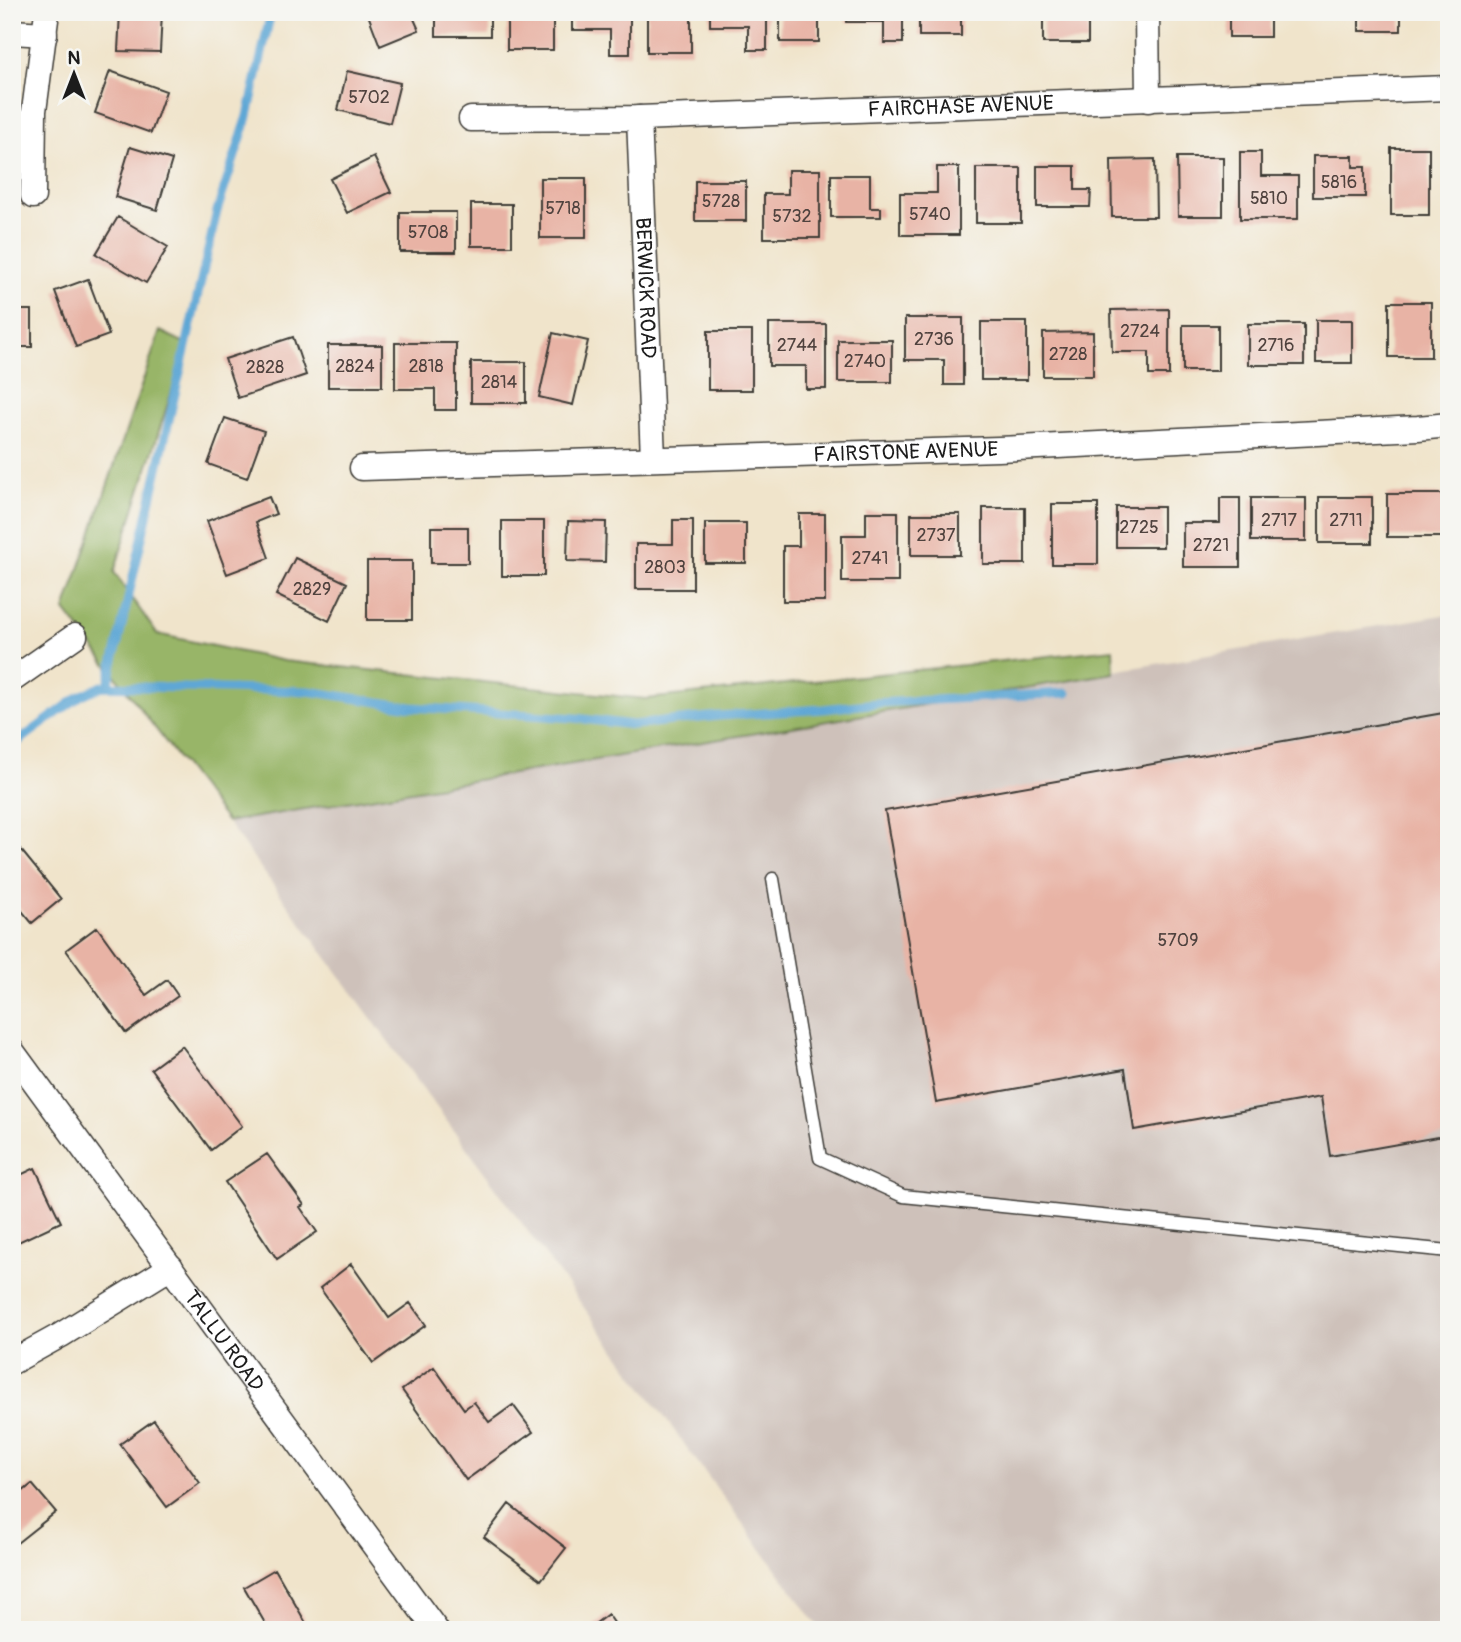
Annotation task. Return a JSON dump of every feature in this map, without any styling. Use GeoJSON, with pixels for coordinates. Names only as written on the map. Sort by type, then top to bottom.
{"type":"FeatureCollection","features":[{"type":"Feature","properties":{"kind":"street"},"geometry":{"type":"LineString","coordinates":[[1147,12],[1148,100]]}},
{"type":"Feature","properties":{"kind":"street"},"geometry":{"type":"LineString","coordinates":[[12,32],[46,23],[34,110],[33,196]]}},
{"type":"Feature","properties":{"kind":"street","name":"FAIRCHASE AVENUE"},"geometry":{"type":"LineString","coordinates":[[471,119],[639,118],[1449,88]]}},
{"type":"Feature","properties":{"kind":"street","name":"BERWICK ROAD"},"geometry":{"type":"LineString","coordinates":[[639,118],[653,458]]}},
{"type":"Feature","properties":{"kind":"street","name":"FAIRSTONE AVENUE"},"geometry":{"type":"LineString","coordinates":[[362,468],[999,449],[1449,425]]}},
{"type":"Feature","properties":{"kind":"street"},"geometry":{"type":"LineString","coordinates":[[12,680],[75,636]]}},
{"type":"Feature","properties":{"kind":"street","name":"TALLU ROAD"},"geometry":{"type":"LineString","coordinates":[[12,1051],[436,1630]]}},
{"type":"Feature","properties":{"kind":"street"},"geometry":{"type":"LineString","coordinates":[[12,1362],[172,1266]]}},
{"type":"Feature","properties":{"kind":"lane"},"geometry":{"type":"LineString","coordinates":[[773,879],[820,1158],[904,1196],[1449,1251]]}},
{"type":"Feature","properties":{"kind":"shaded area"},"geometry":{"type":"Polygon","coordinates":[[[1449,614],[1449,1630],[821,1630],[227,822],[1449,614]]]}},
{"type":"Feature","properties":{"kind":"green space"},"geometry":{"type":"Polygon","coordinates":[[[160,331],[187,344],[114,572],[157,634],[284,661],[646,699],[1113,649],[1114,673],[227,822],[65,610],[160,331]]]}},
{"type":"Feature","properties":{"kind":"building"},"geometry":{"type":"Polygon","coordinates":[[[120,12],[162,12],[160,52],[118,51],[120,12]]]}},
{"type":"Feature","properties":{"kind":"building"},"geometry":{"type":"Polygon","coordinates":[[[367,12],[411,12],[419,30],[380,46],[367,12]]]}},
{"type":"Feature","properties":{"kind":"building"},"geometry":{"type":"Polygon","coordinates":[[[436,12],[490,12],[490,36],[436,36],[436,12]]]}},
{"type":"Feature","properties":{"kind":"building"},"geometry":{"type":"Polygon","coordinates":[[[507,12],[553,12],[553,50],[507,50],[507,12]]]}},
{"type":"Feature","properties":{"kind":"building"},"geometry":{"type":"Polygon","coordinates":[[[572,12],[630,12],[630,54],[610,54],[610,30],[572,30],[572,12]]]}},
{"type":"Feature","properties":{"kind":"building"},"geometry":{"type":"Polygon","coordinates":[[[647,12],[691,12],[691,52],[647,52],[647,12]]]}},
{"type":"Feature","properties":{"kind":"building"},"geometry":{"type":"Polygon","coordinates":[[[710,12],[767,12],[767,50],[748,50],[748,26],[710,26],[710,12]]]}},
{"type":"Feature","properties":{"kind":"building"},"geometry":{"type":"Polygon","coordinates":[[[780,12],[819,12],[819,42],[780,42],[780,12]]]}},
{"type":"Feature","properties":{"kind":"building"},"geometry":{"type":"Polygon","coordinates":[[[846,12],[903,12],[903,43],[884,43],[884,22],[846,22],[846,12]]]}},
{"type":"Feature","properties":{"kind":"building"},"geometry":{"type":"Polygon","coordinates":[[[919,12],[961,12],[961,36],[919,36],[919,12]]]}},
{"type":"Feature","properties":{"kind":"building"},"geometry":{"type":"Polygon","coordinates":[[[1043,12],[1088,12],[1088,43],[1043,43],[1043,12]]]}},
{"type":"Feature","properties":{"kind":"building"},"geometry":{"type":"Polygon","coordinates":[[[1229,12],[1270,12],[1270,37],[1229,37],[1229,12]]]}},
{"type":"Feature","properties":{"kind":"building"},"geometry":{"type":"Polygon","coordinates":[[[1359,12],[1401,12],[1401,31],[1359,31],[1359,12]]]}},
{"type":"Feature","properties":{"kind":"building"},"geometry":{"type":"Polygon","coordinates":[[[110,71],[166,91],[151,133],[95,113],[110,71]]]}},
{"type":"Feature","properties":{"kind":"building"},"geometry":{"type":"Polygon","coordinates":[[[347,71],[400,83],[390,123],[338,110],[347,71]]]}},
{"type":"Feature","properties":{"kind":"building"},"geometry":{"type":"Polygon","coordinates":[[[130,147],[172,160],[157,210],[115,197],[130,147]]]}},
{"type":"Feature","properties":{"kind":"building"},"geometry":{"type":"Polygon","coordinates":[[[1391,148],[1429,148],[1429,215],[1391,215],[1391,148]]]}},
{"type":"Feature","properties":{"kind":"building"},"geometry":{"type":"Polygon","coordinates":[[[1240,152],[1261,152],[1261,176],[1298,176],[1298,219],[1240,219],[1240,152]]]}},
{"type":"Feature","properties":{"kind":"building"},"geometry":{"type":"Polygon","coordinates":[[[1313,156],[1353,156],[1353,167],[1365,167],[1365,197],[1313,197],[1313,156]]]}},
{"type":"Feature","properties":{"kind":"building"},"geometry":{"type":"Polygon","coordinates":[[[374,157],[391,192],[347,213],[330,179],[374,157]]]}},
{"type":"Feature","properties":{"kind":"building"},"geometry":{"type":"Polygon","coordinates":[[[1177,157],[1223,157],[1223,216],[1178,216],[1177,157]]]}},
{"type":"Feature","properties":{"kind":"building"},"geometry":{"type":"Polygon","coordinates":[[[1155,159],[1156,217],[1112,217],[1111,160],[1155,159]]]}},
{"type":"Feature","properties":{"kind":"building"},"geometry":{"type":"Polygon","coordinates":[[[1037,166],[1075,166],[1075,190],[1091,190],[1090,207],[1037,207],[1037,166]]]}},
{"type":"Feature","properties":{"kind":"building"},"geometry":{"type":"Polygon","coordinates":[[[937,167],[959,167],[959,235],[900,235],[900,193],[937,193],[937,167]]]}},
{"type":"Feature","properties":{"kind":"building"},"geometry":{"type":"Polygon","coordinates":[[[976,168],[1021,168],[1021,223],[976,223],[976,168]]]}},
{"type":"Feature","properties":{"kind":"building"},"geometry":{"type":"Polygon","coordinates":[[[788,170],[820,170],[820,238],[764,238],[764,194],[788,194],[788,170]]]}},
{"type":"Feature","properties":{"kind":"building"},"geometry":{"type":"Polygon","coordinates":[[[831,175],[870,175],[870,208],[881,208],[881,217],[831,217],[831,175]]]}},
{"type":"Feature","properties":{"kind":"building"},"geometry":{"type":"Polygon","coordinates":[[[540,178],[586,178],[586,238],[540,238],[540,178]]]}},
{"type":"Feature","properties":{"kind":"building"},"geometry":{"type":"Polygon","coordinates":[[[695,181],[746,181],[746,221],[695,221],[695,181]]]}},
{"type":"Feature","properties":{"kind":"building"},"geometry":{"type":"Polygon","coordinates":[[[471,204],[512,204],[512,246],[471,246],[471,204]]]}},
{"type":"Feature","properties":{"kind":"building"},"geometry":{"type":"Polygon","coordinates":[[[400,212],[456,212],[456,252],[400,252],[400,212]]]}},
{"type":"Feature","properties":{"kind":"building"},"geometry":{"type":"Polygon","coordinates":[[[118,217],[168,247],[146,283],[96,254],[118,217]]]}},
{"type":"Feature","properties":{"kind":"building"},"geometry":{"type":"Polygon","coordinates":[[[88,279],[109,335],[76,347],[55,291],[88,279]]]}},
{"type":"Feature","properties":{"kind":"building"},"geometry":{"type":"Polygon","coordinates":[[[1389,302],[1431,302],[1431,357],[1389,357],[1389,302]]]}},
{"type":"Feature","properties":{"kind":"building"},"geometry":{"type":"Polygon","coordinates":[[[1169,309],[1169,375],[1149,375],[1149,352],[1112,352],[1111,310],[1169,309]]]}},
{"type":"Feature","properties":{"kind":"building"},"geometry":{"type":"Polygon","coordinates":[[[12,310],[32,310],[32,347],[12,347],[12,310]]]}},
{"type":"Feature","properties":{"kind":"building"},"geometry":{"type":"Polygon","coordinates":[[[905,318],[963,318],[963,385],[944,385],[944,360],[905,360],[905,318]]]}},
{"type":"Feature","properties":{"kind":"building"},"geometry":{"type":"Polygon","coordinates":[[[1316,320],[1352,320],[1352,363],[1316,363],[1316,320]]]}},
{"type":"Feature","properties":{"kind":"building"},"geometry":{"type":"Polygon","coordinates":[[[981,322],[1027,322],[1027,380],[981,380],[981,322]]]}},
{"type":"Feature","properties":{"kind":"building"},"geometry":{"type":"Polygon","coordinates":[[[769,324],[826,324],[826,389],[806,389],[806,366],[769,366],[769,324]]]}},
{"type":"Feature","properties":{"kind":"building"},"geometry":{"type":"Polygon","coordinates":[[[1248,324],[1304,324],[1304,365],[1248,365],[1248,324]]]}},
{"type":"Feature","properties":{"kind":"building"},"geometry":{"type":"Polygon","coordinates":[[[1183,325],[1218,325],[1218,371],[1183,371],[1183,325]]]}},
{"type":"Feature","properties":{"kind":"building"},"geometry":{"type":"Polygon","coordinates":[[[708,331],[752,331],[752,390],[708,390],[708,331]]]}},
{"type":"Feature","properties":{"kind":"building"},"geometry":{"type":"Polygon","coordinates":[[[1093,332],[1093,376],[1043,376],[1043,333],[1093,332]]]}},
{"type":"Feature","properties":{"kind":"building"},"geometry":{"type":"Polygon","coordinates":[[[553,333],[588,341],[573,405],[539,397],[553,333]]]}},
{"type":"Feature","properties":{"kind":"building"},"geometry":{"type":"Polygon","coordinates":[[[293,337],[306,375],[238,398],[225,359],[293,337]]]}},
{"type":"Feature","properties":{"kind":"building"},"geometry":{"type":"Polygon","coordinates":[[[838,340],[892,340],[892,382],[838,382],[838,340]]]}},
{"type":"Feature","properties":{"kind":"building"},"geometry":{"type":"Polygon","coordinates":[[[395,343],[456,343],[456,410],[435,410],[435,389],[395,389],[395,343]]]}},
{"type":"Feature","properties":{"kind":"building"},"geometry":{"type":"Polygon","coordinates":[[[328,345],[382,345],[382,387],[328,387],[328,345]]]}},
{"type":"Feature","properties":{"kind":"building"},"geometry":{"type":"Polygon","coordinates":[[[471,362],[526,362],[526,403],[471,403],[471,362]]]}},
{"type":"Feature","properties":{"kind":"building"},"geometry":{"type":"Polygon","coordinates":[[[225,418],[264,431],[247,478],[208,464],[225,418]]]}},
{"type":"Feature","properties":{"kind":"building"},"geometry":{"type":"Polygon","coordinates":[[[1387,494],[1444,494],[1444,537],[1387,537],[1387,494]]]}},
{"type":"Feature","properties":{"kind":"building"},"geometry":{"type":"Polygon","coordinates":[[[269,497],[276,514],[256,522],[269,558],[227,574],[207,521],[269,497]]]}},
{"type":"Feature","properties":{"kind":"building"},"geometry":{"type":"Polygon","coordinates":[[[1319,497],[1372,497],[1372,543],[1319,543],[1319,497]]]}},
{"type":"Feature","properties":{"kind":"building"},"geometry":{"type":"Polygon","coordinates":[[[1220,498],[1240,498],[1240,567],[1183,567],[1183,523],[1220,523],[1220,498]]]}},
{"type":"Feature","properties":{"kind":"building"},"geometry":{"type":"Polygon","coordinates":[[[1251,498],[1306,498],[1306,541],[1251,541],[1251,498]]]}},
{"type":"Feature","properties":{"kind":"building"},"geometry":{"type":"Polygon","coordinates":[[[1052,504],[1098,504],[1098,564],[1052,564],[1052,504]]]}},
{"type":"Feature","properties":{"kind":"building"},"geometry":{"type":"Polygon","coordinates":[[[1116,507],[1163,507],[1163,547],[1116,547],[1116,507]]]}},
{"type":"Feature","properties":{"kind":"building"},"geometry":{"type":"Polygon","coordinates":[[[983,508],[1025,508],[1025,564],[983,564],[983,508]]]}},
{"type":"Feature","properties":{"kind":"building"},"geometry":{"type":"Polygon","coordinates":[[[866,512],[898,512],[898,582],[842,582],[842,535],[866,535],[866,512]]]}},
{"type":"Feature","properties":{"kind":"building"},"geometry":{"type":"Polygon","coordinates":[[[799,514],[825,514],[825,601],[783,601],[783,546],[799,546],[799,514]]]}},
{"type":"Feature","properties":{"kind":"building"},"geometry":{"type":"Polygon","coordinates":[[[911,514],[960,514],[960,555],[911,555],[911,514]]]}},
{"type":"Feature","properties":{"kind":"building"},"geometry":{"type":"Polygon","coordinates":[[[673,520],[693,520],[693,589],[636,589],[636,544],[673,544],[673,520]]]}},
{"type":"Feature","properties":{"kind":"building"},"geometry":{"type":"Polygon","coordinates":[[[502,521],[544,521],[544,576],[502,576],[502,521]]]}},
{"type":"Feature","properties":{"kind":"building"},"geometry":{"type":"Polygon","coordinates":[[[568,521],[606,522],[605,562],[567,561],[568,521]]]}},
{"type":"Feature","properties":{"kind":"building"},"geometry":{"type":"Polygon","coordinates":[[[705,523],[746,523],[746,563],[705,563],[705,523]]]}},
{"type":"Feature","properties":{"kind":"building"},"geometry":{"type":"Polygon","coordinates":[[[431,527],[468,527],[468,563],[431,563],[431,527]]]}},
{"type":"Feature","properties":{"kind":"building"},"geometry":{"type":"Polygon","coordinates":[[[295,558],[347,583],[329,621],[276,595],[295,558]]]}},
{"type":"Feature","properties":{"kind":"building"},"geometry":{"type":"Polygon","coordinates":[[[367,561],[412,561],[412,620],[367,620],[367,561]]]}},
{"type":"Feature","properties":{"kind":"building"},"geometry":{"type":"Polygon","coordinates":[[[1449,712],[1449,1135],[1330,1156],[1321,1097],[1134,1130],[1125,1069],[936,1103],[885,811],[1449,712]]]}},
{"type":"Feature","properties":{"kind":"building"},"geometry":{"type":"Polygon","coordinates":[[[12,839],[61,899],[32,923],[12,899],[12,839]]]}},
{"type":"Feature","properties":{"kind":"building"},"geometry":{"type":"Polygon","coordinates":[[[97,927],[146,995],[167,980],[178,996],[126,1033],[66,950],[97,927]]]}},
{"type":"Feature","properties":{"kind":"building"},"geometry":{"type":"Polygon","coordinates":[[[182,1046],[242,1126],[211,1150],[151,1069],[182,1046]]]}},
{"type":"Feature","properties":{"kind":"building"},"geometry":{"type":"Polygon","coordinates":[[[267,1154],[304,1205],[300,1207],[317,1232],[277,1259],[225,1182],[267,1154]]]}},
{"type":"Feature","properties":{"kind":"building"},"geometry":{"type":"Polygon","coordinates":[[[35,1168],[61,1222],[12,1245],[12,1179],[35,1168]]]}},
{"type":"Feature","properties":{"kind":"building"},"geometry":{"type":"Polygon","coordinates":[[[351,1264],[389,1318],[410,1303],[426,1325],[373,1363],[320,1288],[351,1264]]]}},
{"type":"Feature","properties":{"kind":"building"},"geometry":{"type":"Polygon","coordinates":[[[434,1367],[464,1409],[474,1402],[489,1422],[513,1405],[533,1432],[466,1480],[402,1390],[434,1367]]]}},
{"type":"Feature","properties":{"kind":"building"},"geometry":{"type":"Polygon","coordinates":[[[154,1420],[200,1483],[167,1507],[120,1444],[154,1420]]]}},
{"type":"Feature","properties":{"kind":"building"},"geometry":{"type":"Polygon","coordinates":[[[32,1484],[56,1512],[12,1547],[12,1500],[32,1484]]]}},
{"type":"Feature","properties":{"kind":"building"},"geometry":{"type":"Polygon","coordinates":[[[509,1504],[566,1548],[541,1580],[484,1537],[509,1504]]]}},
{"type":"Feature","properties":{"kind":"building"},"geometry":{"type":"Polygon","coordinates":[[[275,1569],[310,1630],[269,1630],[244,1587],[275,1569]]]}},
{"type":"Feature","properties":{"kind":"building"},"geometry":{"type":"Polygon","coordinates":[[[608,1614],[619,1630],[587,1630],[608,1614]]]}},
{"type":"Feature","properties":{"kind":"waterway"},"geometry":{"type":"LineString","coordinates":[[108,686],[217,211],[248,116],[271,12]]}},
{"type":"Feature","properties":{"kind":"waterway"},"geometry":{"type":"LineString","coordinates":[[12,746],[80,696],[102,686],[308,691],[411,707],[575,718],[633,725],[877,703],[1067,693]]}}]}
